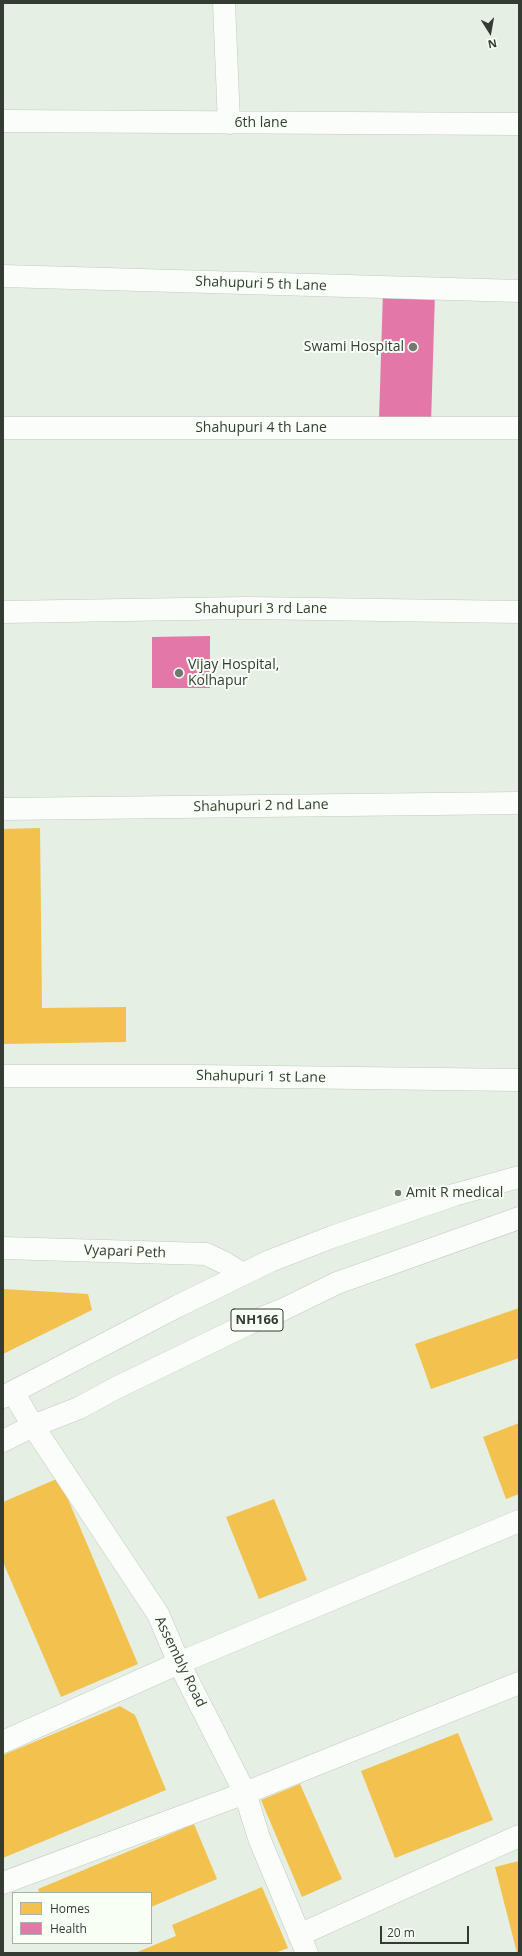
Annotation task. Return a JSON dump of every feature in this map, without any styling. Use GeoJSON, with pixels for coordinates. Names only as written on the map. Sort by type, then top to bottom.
{"type":"FeatureCollection","features":[{"type":"Feature","properties":{"kind":"main road"},"geometry":{"type":"LineString","coordinates":[[224,3],[228,123]]}},
{"type":"Feature","properties":{"kind":"main road","name":"6th lane"},"geometry":{"type":"LineString","coordinates":[[3,121],[519,124]]}},
{"type":"Feature","properties":{"kind":"main road","name":"Shahupuri 5 th Lane"},"geometry":{"type":"LineString","coordinates":[[3,276],[519,291]]}},
{"type":"Feature","properties":{"kind":"main road","name":"Shahupuri 4 th Lane"},"geometry":{"type":"LineString","coordinates":[[3,428],[519,428]]}},
{"type":"Feature","properties":{"kind":"main road","name":"Shahupuri 3 rd Lane"},"geometry":{"type":"LineString","coordinates":[[3,612],[247,608],[519,612]]}},
{"type":"Feature","properties":{"kind":"main road","name":"Shahupuri 2 nd Lane"},"geometry":{"type":"LineString","coordinates":[[3,808],[519,803]]}},
{"type":"Feature","properties":{"kind":"main road","name":"Shahupuri 1 st Lane"},"geometry":{"type":"LineString","coordinates":[[3,1076],[197,1076],[519,1080]]}},
{"type":"Feature","properties":{"kind":"main road"},"geometry":{"type":"LineString","coordinates":[[8,1394],[242,1274],[332,1237],[454,1195],[519,1177]]}},
{"type":"Feature","properties":{"kind":"main road","name":"NH166"},"geometry":{"type":"LineString","coordinates":[[3,1441],[33,1426],[79,1408],[116,1388],[252,1322],[282,1310],[337,1283],[519,1218]]}},
{"type":"Feature","properties":{"kind":"main road","name":"Vyapari Peth"},"geometry":{"type":"LineString","coordinates":[[3,1248],[206,1254],[242,1274]]}},
{"type":"Feature","properties":{"kind":"main road","name":"Assembly Road"},"geometry":{"type":"LineString","coordinates":[[8,1394],[33,1426],[158,1614],[179,1663],[244,1793],[259,1838],[303,1944]]}},
{"type":"Feature","properties":{"kind":"main road"},"geometry":{"type":"LineString","coordinates":[[3,1742],[179,1663],[519,1521]]}},
{"type":"Feature","properties":{"kind":"main road"},"geometry":{"type":"LineString","coordinates":[[3,1883],[244,1793],[519,1684]]}},
{"type":"Feature","properties":{"kind":"main road"},"geometry":{"type":"LineString","coordinates":[[303,1944],[519,1836]]}},
{"type":"Feature","properties":{"kind":"building: Homes"},"geometry":{"type":"Polygon","coordinates":[[[40,828],[42,1008],[126,1007],[126,1042],[3,1044],[3,829],[40,828]]]}},
{"type":"Feature","properties":{"kind":"building: Homes"},"geometry":{"type":"Polygon","coordinates":[[[3,1289],[88,1294],[92,1310],[3,1354],[3,1289]]]}},
{"type":"Feature","properties":{"kind":"building: Homes"},"geometry":{"type":"Polygon","coordinates":[[[519,1308],[519,1358],[431,1389],[415,1344],[519,1308]]]}},
{"type":"Feature","properties":{"kind":"building: Homes"},"geometry":{"type":"Polygon","coordinates":[[[519,1423],[519,1494],[506,1499],[483,1437],[519,1423]]]}},
{"type":"Feature","properties":{"kind":"building: Homes"},"geometry":{"type":"Polygon","coordinates":[[[59,1478],[138,1664],[61,1697],[3,1562],[3,1502],[59,1478]]]}},
{"type":"Feature","properties":{"kind":"building: Homes"},"geometry":{"type":"Polygon","coordinates":[[[274,1499],[307,1580],[259,1599],[226,1517],[274,1499]]]}},
{"type":"Feature","properties":{"kind":"building: Homes"},"geometry":{"type":"Polygon","coordinates":[[[120,1706],[135,1715],[166,1790],[3,1858],[3,1755],[120,1706]]]}},
{"type":"Feature","properties":{"kind":"building: Homes"},"geometry":{"type":"Polygon","coordinates":[[[458,1733],[493,1820],[395,1858],[361,1771],[458,1733]]]}},
{"type":"Feature","properties":{"kind":"building: Homes"},"geometry":{"type":"Polygon","coordinates":[[[300,1784],[342,1879],[302,1897],[261,1800],[300,1784]]]}},
{"type":"Feature","properties":{"kind":"building: Homes"},"geometry":{"type":"Polygon","coordinates":[[[194,1824],[217,1879],[152,1907],[152,1892],[39,1892],[38,1889],[194,1824]]]}},
{"type":"Feature","properties":{"kind":"building: Homes"},"geometry":{"type":"Polygon","coordinates":[[[519,1861],[519,1953],[517,1953],[495,1867],[519,1861]]]}},
{"type":"Feature","properties":{"kind":"building: Homes"},"geometry":{"type":"Polygon","coordinates":[[[262,1887],[288,1948],[275,1953],[135,1953],[176,1936],[172,1925],[262,1887]]]}},
{"type":"Feature","properties":{"kind":"building: Health"},"geometry":{"type":"Polygon","coordinates":[[[383,291],[435,293],[431,423],[379,421],[383,291]]]}},
{"type":"Feature","properties":{"kind":"building: Health"},"geometry":{"type":"Polygon","coordinates":[[[210,636],[210,688],[152,688],[152,637],[210,636]]]}},
{"type":"Feature","properties":{"kind":"place","name":"Swami Hospital"},"geometry":{"type":"Point","coordinates":[413,347]}},
{"type":"Feature","properties":{"kind":"place","name":"Vijay Hospital, Kolhapur"},"geometry":{"type":"Point","coordinates":[179,673]}},
{"type":"Feature","properties":{"kind":"place","name":"Amit R medical"},"geometry":{"type":"Point","coordinates":[398,1193]}}]}
